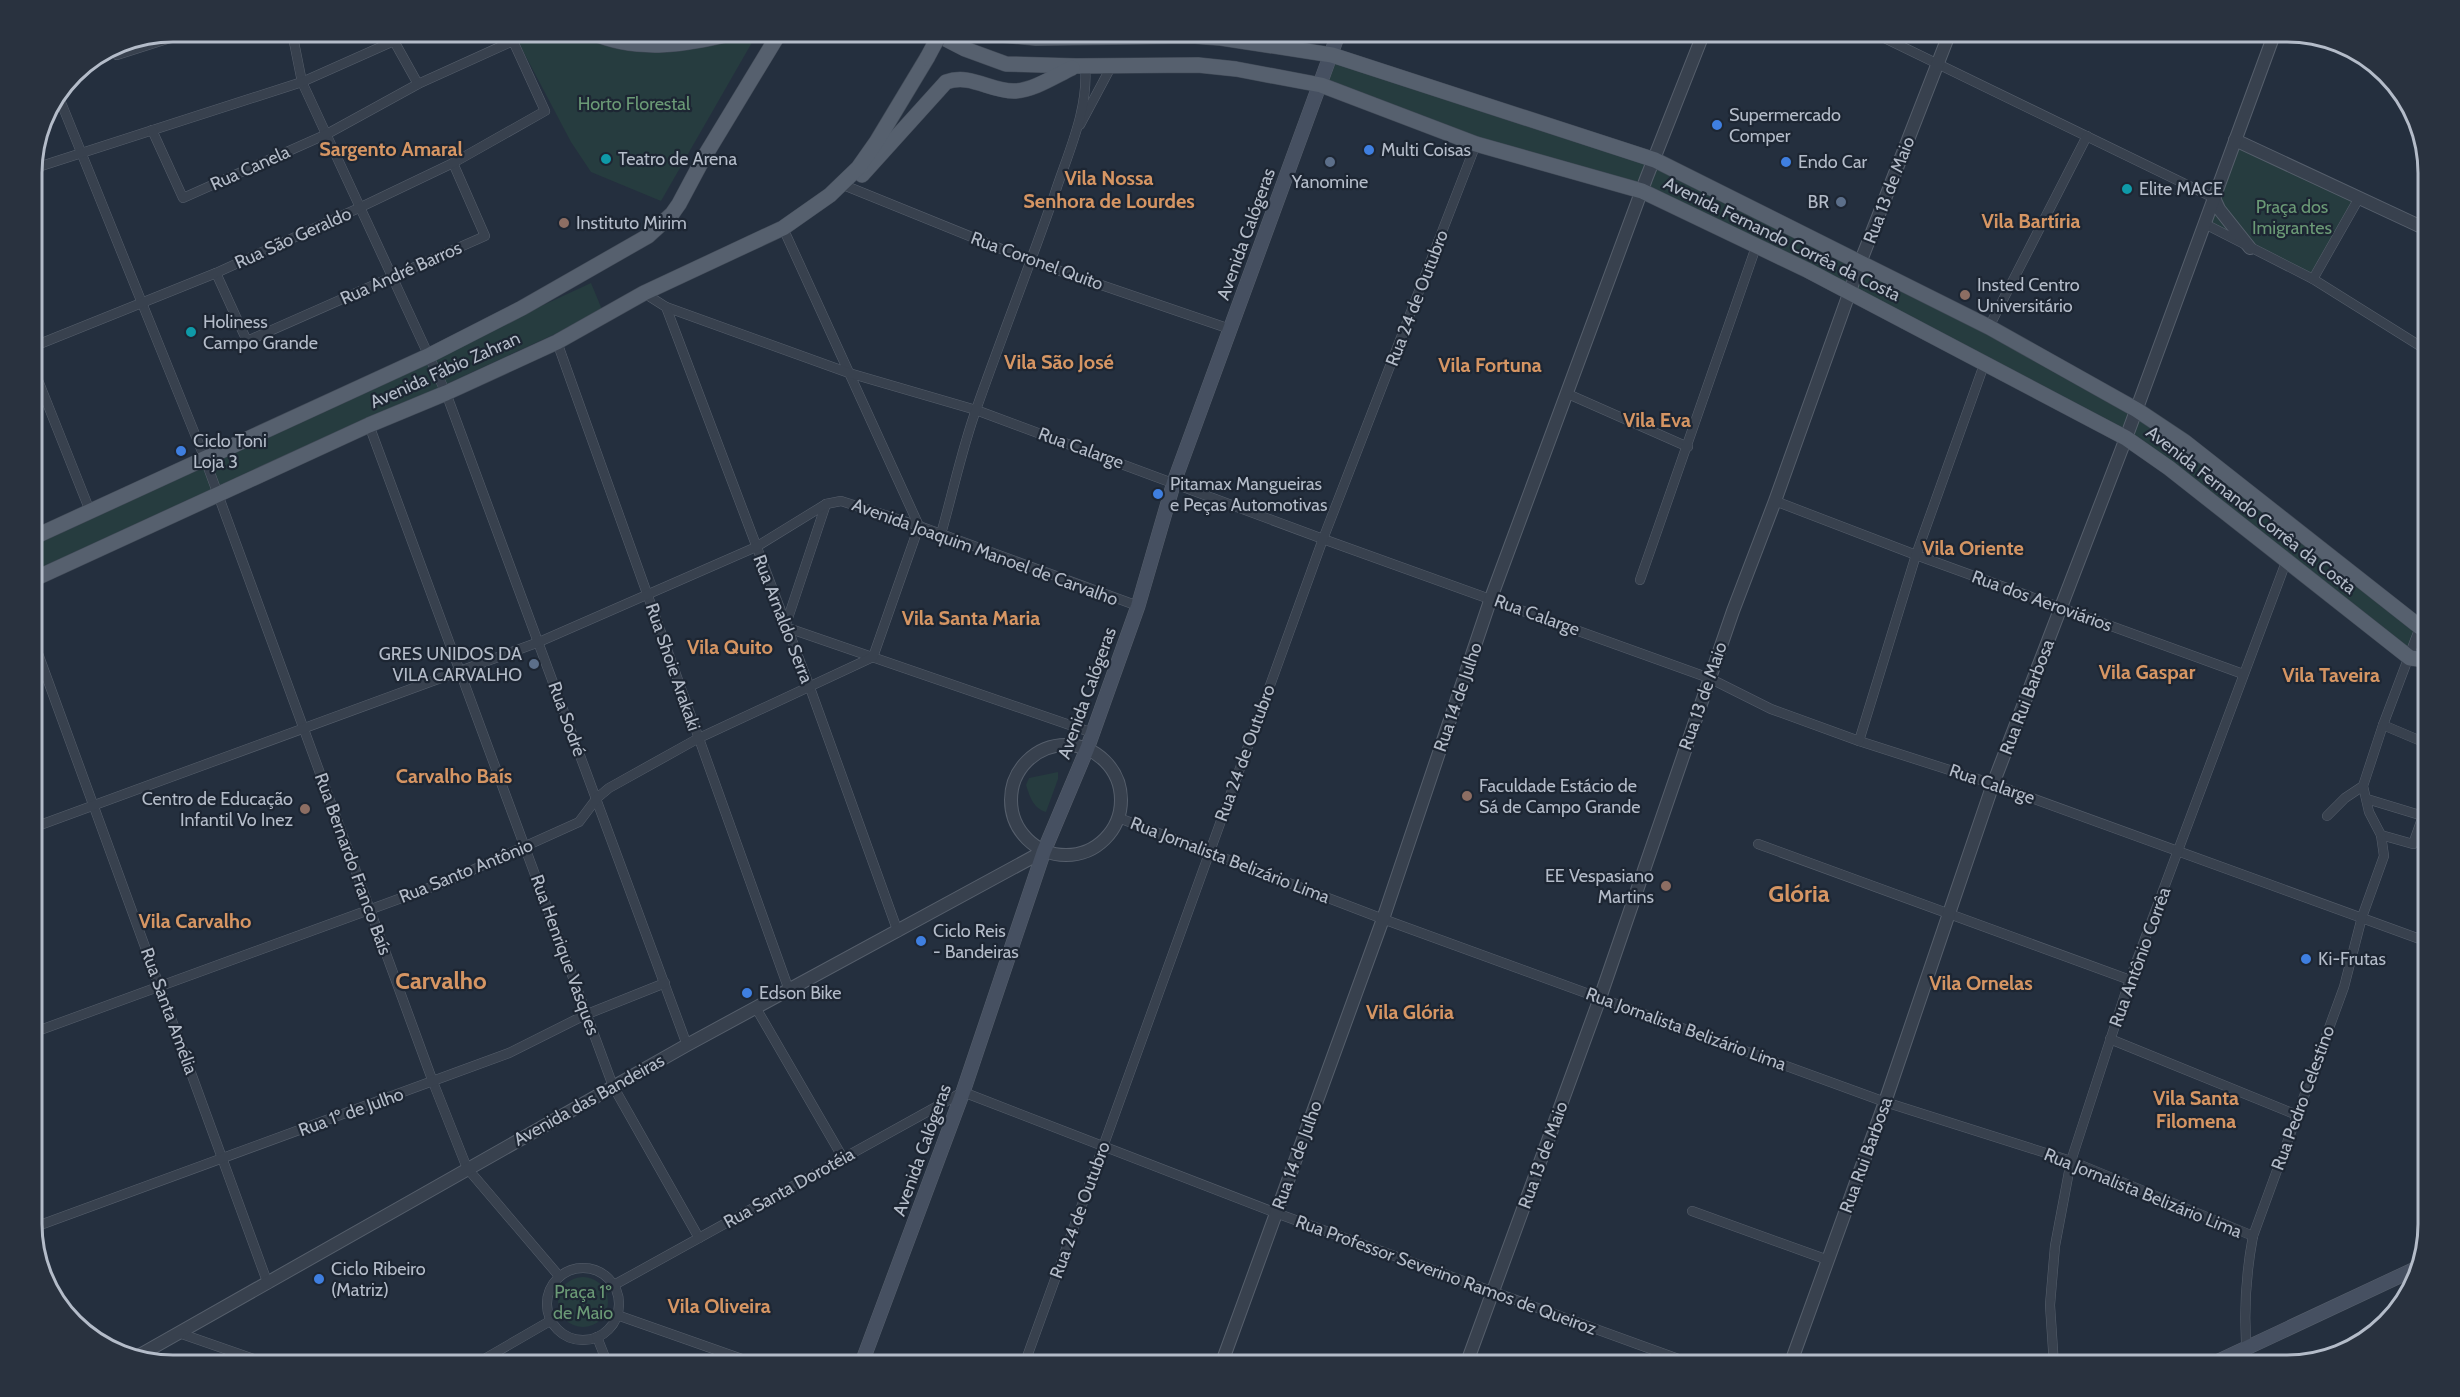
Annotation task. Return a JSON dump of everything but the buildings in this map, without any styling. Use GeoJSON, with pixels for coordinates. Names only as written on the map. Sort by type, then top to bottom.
{"type":"FeatureCollection","features":[{"type":"Feature","properties":{"kind":"main road"},"geometry":{"type":"LineString","coordinates":[[618,42],[640,45],[679,45],[692,42]]}},
{"type":"Feature","properties":{"kind":"main road","name":"Avenida Fábio Zahran"},"geometry":{"type":"LineString","coordinates":[[42,534],[430,356],[648,236],[672,214],[774,42]]}},
{"type":"Feature","properties":{"kind":"main road","name":"Avenida Fábio Zahran"},"geometry":{"type":"LineString","coordinates":[[42,575],[369,425],[446,393],[557,342],[644,294],[783,228],[839,189],[858,168],[877,141],[936,42]]}},
{"type":"Feature","properties":{"kind":"main road","name":"Avenida Fernando Corrêa da Costa"},"geometry":{"type":"LineString","coordinates":[[950,42],[965,50],[1006,64],[1198,65],[1236,69],[1320,86],[1476,144],[1642,191],[1757,244],[2126,438],[2169,468],[2410,658]]}},
{"type":"Feature","properties":{"kind":"main road","name":"Avenida Fernando Corrêa da Costa"},"geometry":{"type":"LineString","coordinates":[[1247,42],[1332,55],[1656,160],[1989,327],[2137,410],[2185,442],[2418,621]]}},
{"type":"Feature","properties":{"kind":"main road","name":"Avenida Calógeras"},"geometry":{"type":"LineString","coordinates":[[865,1355],[963,1092],[1044,851],[1093,733],[1138,606],[1174,482],[1336,42]]}},
{"type":"Feature","properties":{"kind":"main road"},"geometry":{"type":"LineString","coordinates":[[839,189],[868,169],[946,82],[957,78],[1012,91],[1027,89],[1080,66]]}},
{"type":"Feature","properties":{"kind":"main road"},"geometry":{"type":"LineString","coordinates":[[2410,658],[2418,659]]}},
{"type":"Feature","properties":{"kind":"main road"},"geometry":{"type":"LineString","coordinates":[[2232,1355],[2409,1272]]}},
{"type":"Feature","properties":{"kind":"street","name":"Rua Sodré"},"geometry":{"type":"LineString","coordinates":[[294,42],[302,82],[446,393],[687,1045]]}},
{"type":"Feature","properties":{"kind":"street"},"geometry":{"type":"LineString","coordinates":[[42,166],[302,82],[381,42]]}},
{"type":"Feature","properties":{"kind":"street"},"geometry":{"type":"LineString","coordinates":[[396,42],[418,84]]}},
{"type":"Feature","properties":{"kind":"street","name":"Rua Canela"},"geometry":{"type":"LineString","coordinates":[[152,130],[183,198],[327,134],[418,84],[511,42]]}},
{"type":"Feature","properties":{"kind":"street","name":"Rua Canela"},"geometry":{"type":"LineString","coordinates":[[513,42],[545,111]]}},
{"type":"Feature","properties":{"kind":"street","name":"Rua 14 de Julho"},"geometry":{"type":"LineString","coordinates":[[1225,1355],[1383,919],[1491,598],[1642,191],[1700,42]]}},
{"type":"Feature","properties":{"kind":"street"},"geometry":{"type":"LineString","coordinates":[[1893,42],[2214,198],[2219,209],[2250,248]]}},
{"type":"Feature","properties":{"kind":"street","name":"Rua 13 de Maio"},"geometry":{"type":"LineString","coordinates":[[1470,1355],[1600,998],[1709,678],[1860,263],[1946,42]]}},
{"type":"Feature","properties":{"kind":"street","name":"Rua Rui Barbosa"},"geometry":{"type":"LineString","coordinates":[[1794,1355],[1885,1102],[1993,784],[2137,410],[2271,42]]}},
{"type":"Feature","properties":{"kind":"street"},"geometry":{"type":"LineString","coordinates":[[118,55],[149,45]]}},
{"type":"Feature","properties":{"kind":"street"},"geometry":{"type":"LineString","coordinates":[[1075,135],[1112,65]]}},
{"type":"Feature","properties":{"kind":"street"},"geometry":{"type":"LineString","coordinates":[[941,534],[976,410],[1075,135],[1086,83],[1080,66]]}},
{"type":"Feature","properties":{"kind":"street","name":"Rua Bernardo Franco Baís"},"geometry":{"type":"LineString","coordinates":[[62,104],[205,459],[433,1082],[467,1168],[559,1276]]}},
{"type":"Feature","properties":{"kind":"street","name":"Rua São Geraldo"},"geometry":{"type":"LineString","coordinates":[[42,343],[216,273],[361,207],[453,164],[545,111]]}},
{"type":"Feature","properties":{"kind":"street"},"geometry":{"type":"LineString","coordinates":[[1989,327],[2087,136]]}},
{"type":"Feature","properties":{"kind":"street"},"geometry":{"type":"LineString","coordinates":[[2235,140],[2418,225]]}},
{"type":"Feature","properties":{"kind":"street","name":"Rua 24 de Outubro"},"geometry":{"type":"LineString","coordinates":[[1028,1355],[1323,539],[1476,144]]}},
{"type":"Feature","properties":{"kind":"street","name":"Rua André Barros"},"geometry":{"type":"LineString","coordinates":[[216,273],[247,341],[485,236],[453,164]]}},
{"type":"Feature","properties":{"kind":"street","name":"Rua Coronel Quito"},"geometry":{"type":"LineString","coordinates":[[839,189],[1031,261],[1230,329]]}},
{"type":"Feature","properties":{"kind":"street"},"geometry":{"type":"LineString","coordinates":[[2313,279],[2359,198]]}},
{"type":"Feature","properties":{"kind":"street"},"geometry":{"type":"LineString","coordinates":[[2205,224],[2313,279],[2418,345]]}},
{"type":"Feature","properties":{"kind":"street"},"geometry":{"type":"LineString","coordinates":[[783,228],[919,526],[873,657]]}},
{"type":"Feature","properties":{"kind":"street"},"geometry":{"type":"LineString","coordinates":[[1640,580],[1757,244]]}},
{"type":"Feature","properties":{"kind":"street","name":"Rua Calarge"},"geometry":{"type":"LineString","coordinates":[[644,294],[666,307],[849,373],[976,410],[1323,539],[1709,678],[1771,709],[1859,741],[1993,784],[2418,938]]}},
{"type":"Feature","properties":{"kind":"street","name":"Rua Arnaldo Serra"},"geometry":{"type":"LineString","coordinates":[[666,307],[785,627],[809,685],[898,932]]}},
{"type":"Feature","properties":{"kind":"street","name":"Rua Shoie Arakaki"},"geometry":{"type":"LineString","coordinates":[[557,342],[648,594],[697,739],[789,990]]}},
{"type":"Feature","properties":{"kind":"street"},"geometry":{"type":"LineString","coordinates":[[1859,741],[1916,555],[1985,362]]}},
{"type":"Feature","properties":{"kind":"street"},"geometry":{"type":"LineString","coordinates":[[42,390],[90,512]]}},
{"type":"Feature","properties":{"kind":"street"},"geometry":{"type":"LineString","coordinates":[[1568,394],[1688,447]]}},
{"type":"Feature","properties":{"kind":"street","name":"Rua Henrique Vasques"},"geometry":{"type":"LineString","coordinates":[[369,425],[613,1086],[699,1238]]}},
{"type":"Feature","properties":{"kind":"street","name":"Avenida Joaquim Manoel de Carvalho"},"geometry":{"type":"LineString","coordinates":[[42,824],[539,642],[756,547],[826,504],[841,501],[919,526],[1138,606]]}},
{"type":"Feature","properties":{"kind":"street","name":"Rua dos Aeroviários"},"geometry":{"type":"LineString","coordinates":[[1775,501],[2243,674]]}},
{"type":"Feature","properties":{"kind":"street"},"geometry":{"type":"LineString","coordinates":[[826,504],[785,627],[1093,733]]}},
{"type":"Feature","properties":{"kind":"street","name":"Rua Antônio Corrêa"},"geometry":{"type":"LineString","coordinates":[[2053,1355],[2050,1305],[2055,1246],[2071,1161],[2130,980],[2286,562]]}},
{"type":"Feature","properties":{"kind":"street"},"geometry":{"type":"LineString","coordinates":[[2327,816],[2345,798],[2363,786],[2383,725],[2418,640]]}},
{"type":"Feature","properties":{"kind":"street","name":"Rua Santo Antônio"},"geometry":{"type":"LineString","coordinates":[[42,1029],[448,880],[526,847],[579,822],[597,798],[609,788],[697,739],[873,657]]}},
{"type":"Feature","properties":{"kind":"street","name":"Rua Santa Amélia"},"geometry":{"type":"LineString","coordinates":[[42,664],[268,1284]]}},
{"type":"Feature","properties":{"kind":"street"},"geometry":{"type":"LineString","coordinates":[[2383,725],[2418,740]]}},
{"type":"Feature","properties":{"kind":"street"},"geometry":{"type":"LineString","coordinates":[[1044,851],[1030,842],[1018,829],[1010,796],[1014,779],[1023,764],[1037,753],[1053,746],[1070,745],[1087,749]]}},
{"type":"Feature","properties":{"kind":"street","name":"Rua Jornalista Belizário Lima"},"geometry":{"type":"LineString","coordinates":[[1044,851],[1062,856],[1080,854],[1097,847],[1110,834],[1119,818],[1122,802],[1119,785],[1112,770],[1101,758],[1087,749]]}},
{"type":"Feature","properties":{"kind":"street","name":"Rua Pedro Celestino"},"geometry":{"type":"LineString","coordinates":[[2247,1355],[2245,1303],[2247,1265],[2253,1236],[2344,987],[2362,917],[2384,856],[2381,835],[2369,812],[2363,786]]}},
{"type":"Feature","properties":{"kind":"street"},"geometry":{"type":"LineString","coordinates":[[2367,799],[2418,814]]}},
{"type":"Feature","properties":{"kind":"street","name":"Rua Jornalista Belizário Lima"},"geometry":{"type":"LineString","coordinates":[[1119,818],[1383,919],[1885,1102],[2071,1161],[2253,1236]]}},
{"type":"Feature","properties":{"kind":"street"},"geometry":{"type":"LineString","coordinates":[[2381,835],[2413,844],[2418,830]]}},
{"type":"Feature","properties":{"kind":"street"},"geometry":{"type":"LineString","coordinates":[[1758,844],[2130,980]]}},
{"type":"Feature","properties":{"kind":"street","name":"Avenida das Bandeiras"},"geometry":{"type":"LineString","coordinates":[[145,1352],[613,1086],[1044,851]]}},
{"type":"Feature","properties":{"kind":"street","name":"Rua 1º de Julho"},"geometry":{"type":"LineString","coordinates":[[42,1224],[509,1053],[585,1015],[664,983]]}},
{"type":"Feature","properties":{"kind":"street"},"geometry":{"type":"LineString","coordinates":[[756,1008],[843,1158]]}},
{"type":"Feature","properties":{"kind":"street"},"geometry":{"type":"LineString","coordinates":[[2110,1039],[2297,1115]]}},
{"type":"Feature","properties":{"kind":"street","name":"Rua Professor Severino Ramos de Queiroz"},"geometry":{"type":"LineString","coordinates":[[963,1092],[1276,1213],[1667,1355]]}},
{"type":"Feature","properties":{"kind":"street","name":"Rua Santa Dorotéia"},"geometry":{"type":"LineString","coordinates":[[614,1285],[963,1092]]}},
{"type":"Feature","properties":{"kind":"street"},"geometry":{"type":"LineString","coordinates":[[1692,1210],[1828,1260]]}},
{"type":"Feature","properties":{"kind":"street"},"geometry":{"type":"LineString","coordinates":[[582,1267],[595,1269],[606,1275],[614,1285],[620,1303],[617,1315],[607,1331],[597,1337],[576,1340],[557,1330],[550,1321],[547,1312],[548,1292],[559,1276],[570,1269],[582,1267]]}},
{"type":"Feature","properties":{"kind":"street"},"geometry":{"type":"LineString","coordinates":[[617,1315],[731,1355]]}},
{"type":"Feature","properties":{"kind":"street"},"geometry":{"type":"LineString","coordinates":[[491,1355],[550,1321]]}},
{"type":"Feature","properties":{"kind":"street"},"geometry":{"type":"LineString","coordinates":[[179,1333],[242,1355]]}},
{"type":"Feature","properties":{"kind":"street"},"geometry":{"type":"LineString","coordinates":[[597,1337],[604,1355]]}},
{"type":"Feature","properties":{"kind":"green space","name":"Horto Florestal"},"geometry":{"type":"Polygon","coordinates":[[[518,42],[752,42],[661,201],[591,172],[571,142],[518,42]]]}},
{"type":"Feature","properties":{"kind":"green space"},"geometry":{"type":"Polygon","coordinates":[[[1332,55],[1655,160],[2100,390],[2418,619],[2418,655],[2169,468],[1670,203],[1321,85],[1332,55]]]}},
{"type":"Feature","properties":{"kind":"green space","name":"Praça dos Imigrantes"},"geometry":{"type":"Polygon","coordinates":[[[2235,140],[2359,198],[2313,279],[2205,224],[2235,140]]]}},
{"type":"Feature","properties":{"kind":"green space"},"geometry":{"type":"Polygon","coordinates":[[[591,283],[603,312],[42,569],[42,537],[591,283]]]}},
{"type":"Feature","properties":{"kind":"green space"},"geometry":{"type":"Polygon","coordinates":[[[1058,772],[1058,779],[1046,812],[1035,805],[1026,785],[1029,778],[1058,772]]]}},
{"type":"Feature","properties":{"kind":"green space","name":"Praça 1º de Maio"},"geometry":{"type":"Polygon","coordinates":[[[583,1277],[601,1284],[608,1302],[601,1320],[583,1327],[565,1320],[558,1302],[565,1284],[583,1277]]]}},
{"type":"Feature","properties":{"kind":"place","name":"Supermercado Comper"},"geometry":{"type":"Point","coordinates":[1717,125]}},
{"type":"Feature","properties":{"kind":"place","name":"Multi Coisas"},"geometry":{"type":"Point","coordinates":[1369,150]}},
{"type":"Feature","properties":{"kind":"place","name":"Teatro de Arena"},"geometry":{"type":"Point","coordinates":[606,159]}},
{"type":"Feature","properties":{"kind":"place","name":"Yanomine"},"geometry":{"type":"Point","coordinates":[1330,162]}},
{"type":"Feature","properties":{"kind":"place","name":"Endo Car"},"geometry":{"type":"Point","coordinates":[1786,162]}},
{"type":"Feature","properties":{"kind":"place","name":"Elite MACE"},"geometry":{"type":"Point","coordinates":[2127,189]}},
{"type":"Feature","properties":{"kind":"place","name":"BR"},"geometry":{"type":"Point","coordinates":[1841,202]}},
{"type":"Feature","properties":{"kind":"place","name":"Instituto Mirim"},"geometry":{"type":"Point","coordinates":[564,223]}},
{"type":"Feature","properties":{"kind":"place","name":"Insted Centro Universitário"},"geometry":{"type":"Point","coordinates":[1965,295]}},
{"type":"Feature","properties":{"kind":"place","name":"Holiness Campo Grande"},"geometry":{"type":"Point","coordinates":[191,332]}},
{"type":"Feature","properties":{"kind":"place","name":"Ciclo Toni Loja 3"},"geometry":{"type":"Point","coordinates":[181,451]}},
{"type":"Feature","properties":{"kind":"place","name":"Pitamax Mangueiras e Peças Automotivas"},"geometry":{"type":"Point","coordinates":[1158,494]}},
{"type":"Feature","properties":{"kind":"place","name":"GRES UNIDOS DA VILA CARVALHO"},"geometry":{"type":"Point","coordinates":[534,664]}},
{"type":"Feature","properties":{"kind":"place","name":"Faculdade Estácio de Sá de Campo Grande"},"geometry":{"type":"Point","coordinates":[1467,796]}},
{"type":"Feature","properties":{"kind":"place","name":"Centro de Educação Infantil Vo Inez"},"geometry":{"type":"Point","coordinates":[305,809]}},
{"type":"Feature","properties":{"kind":"place","name":"EE Vespasiano Martins"},"geometry":{"type":"Point","coordinates":[1666,886]}},
{"type":"Feature","properties":{"kind":"place","name":"Ciclo Reis - Bandeiras"},"geometry":{"type":"Point","coordinates":[921,941]}},
{"type":"Feature","properties":{"kind":"place","name":"Ki-Frutas"},"geometry":{"type":"Point","coordinates":[2306,959]}},
{"type":"Feature","properties":{"kind":"place","name":"Edson Bike"},"geometry":{"type":"Point","coordinates":[747,993]}},
{"type":"Feature","properties":{"kind":"place","name":"Ciclo Ribeiro (Matriz)"},"geometry":{"type":"Point","coordinates":[319,1279]}},
{"type":"Feature","properties":{"kind":"district","name":"Sargento Amaral"},"geometry":{"type":"Point","coordinates":[391,149]}},
{"type":"Feature","properties":{"kind":"district","name":"Vila Nossa Senhora de Lourdes"},"geometry":{"type":"Point","coordinates":[1109,190]}},
{"type":"Feature","properties":{"kind":"district","name":"Vila Bartíria"},"geometry":{"type":"Point","coordinates":[2031,221]}},
{"type":"Feature","properties":{"kind":"district","name":"Vila São José"},"geometry":{"type":"Point","coordinates":[1059,362]}},
{"type":"Feature","properties":{"kind":"district","name":"Vila Fortuna"},"geometry":{"type":"Point","coordinates":[1490,365]}},
{"type":"Feature","properties":{"kind":"district","name":"Vila Eva"},"geometry":{"type":"Point","coordinates":[1657,420]}},
{"type":"Feature","properties":{"kind":"district","name":"Vila Oriente"},"geometry":{"type":"Point","coordinates":[1973,548]}},
{"type":"Feature","properties":{"kind":"district","name":"Vila Santa Maria"},"geometry":{"type":"Point","coordinates":[971,618]}},
{"type":"Feature","properties":{"kind":"district","name":"Vila Quito"},"geometry":{"type":"Point","coordinates":[730,647]}},
{"type":"Feature","properties":{"kind":"district","name":"Vila Gaspar"},"geometry":{"type":"Point","coordinates":[2147,672]}},
{"type":"Feature","properties":{"kind":"district","name":"Vila Taveira"},"geometry":{"type":"Point","coordinates":[2331,675]}},
{"type":"Feature","properties":{"kind":"district","name":"Carvalho Baís"},"geometry":{"type":"Point","coordinates":[454,776]}},
{"type":"Feature","properties":{"kind":"district","name":"Glória"},"geometry":{"type":"Point","coordinates":[1799,894]}},
{"type":"Feature","properties":{"kind":"district","name":"Vila Carvalho"},"geometry":{"type":"Point","coordinates":[195,921]}},
{"type":"Feature","properties":{"kind":"district","name":"Carvalho"},"geometry":{"type":"Point","coordinates":[441,981]}},
{"type":"Feature","properties":{"kind":"district","name":"Vila Ornelas"},"geometry":{"type":"Point","coordinates":[1981,983]}},
{"type":"Feature","properties":{"kind":"district","name":"Vila Glória"},"geometry":{"type":"Point","coordinates":[1410,1012]}},
{"type":"Feature","properties":{"kind":"district","name":"Vila Santa Filomena"},"geometry":{"type":"Point","coordinates":[2196,1110]}},
{"type":"Feature","properties":{"kind":"district","name":"Vila Oliveira"},"geometry":{"type":"Point","coordinates":[719,1306]}}]}
